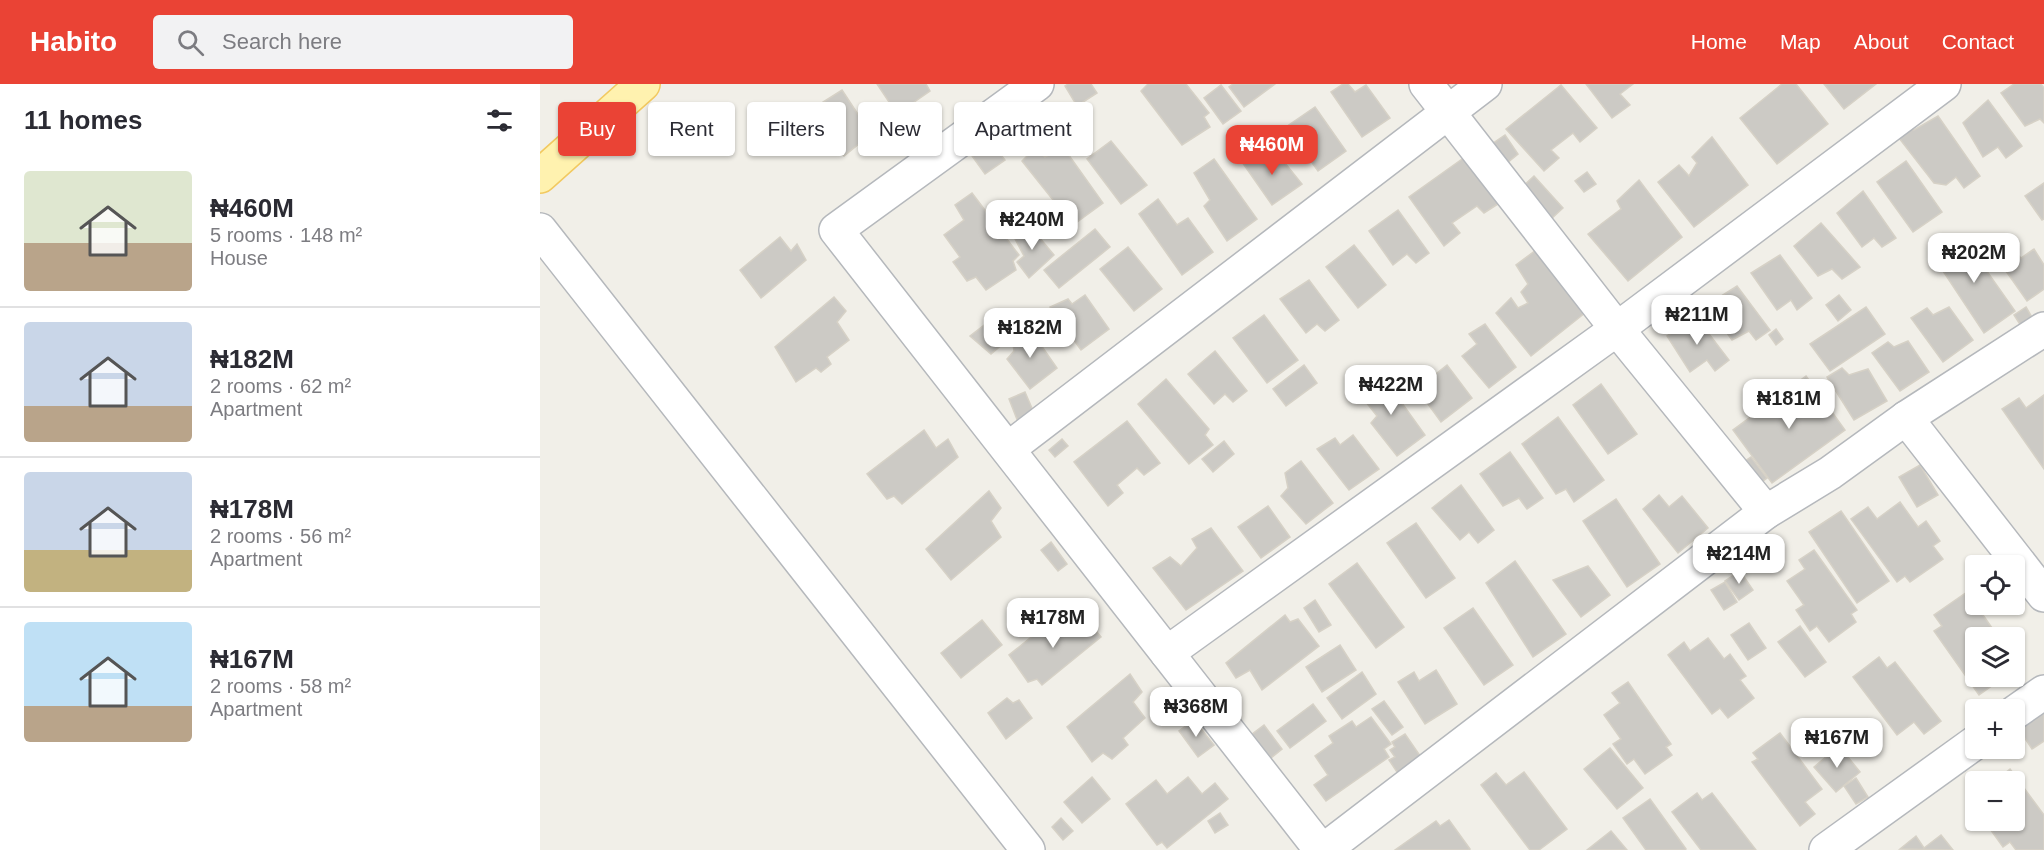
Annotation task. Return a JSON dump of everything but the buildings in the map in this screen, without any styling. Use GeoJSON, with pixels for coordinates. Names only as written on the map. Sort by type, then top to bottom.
{"type":"FeatureCollection","features":[{"type":"Feature","properties":{"kind":"main road"},"geometry":{"type":"LineString","coordinates":[[540,176],[643,84]]}},
{"type":"Feature","properties":{"kind":"street"},"geometry":{"type":"LineString","coordinates":[[1037,84],[836,230],[1323,850],[1766,512],[1830,473],[1906,418],[2044,329]]}},
{"type":"Feature","properties":{"kind":"street"},"geometry":{"type":"LineString","coordinates":[[1426,84],[1617,329],[1766,512]]}},
{"type":"Feature","properties":{"kind":"street"},"geometry":{"type":"LineString","coordinates":[[1008,449],[1485,84]]}},
{"type":"Feature","properties":{"kind":"street"},"geometry":{"type":"LineString","coordinates":[[1167,653],[1617,329],[1944,84]]}},
{"type":"Feature","properties":{"kind":"street"},"geometry":{"type":"LineString","coordinates":[[540,230],[1028,850]]}},
{"type":"Feature","properties":{"kind":"street"},"geometry":{"type":"LineString","coordinates":[[1906,418],[2044,595]]}},
{"type":"Feature","properties":{"kind":"street"},"geometry":{"type":"LineString","coordinates":[[2025,705],[2044,692]]}},
{"type":"Feature","properties":{"kind":"street"},"geometry":{"type":"LineString","coordinates":[[1826,850],[1965,750]]}}]}
